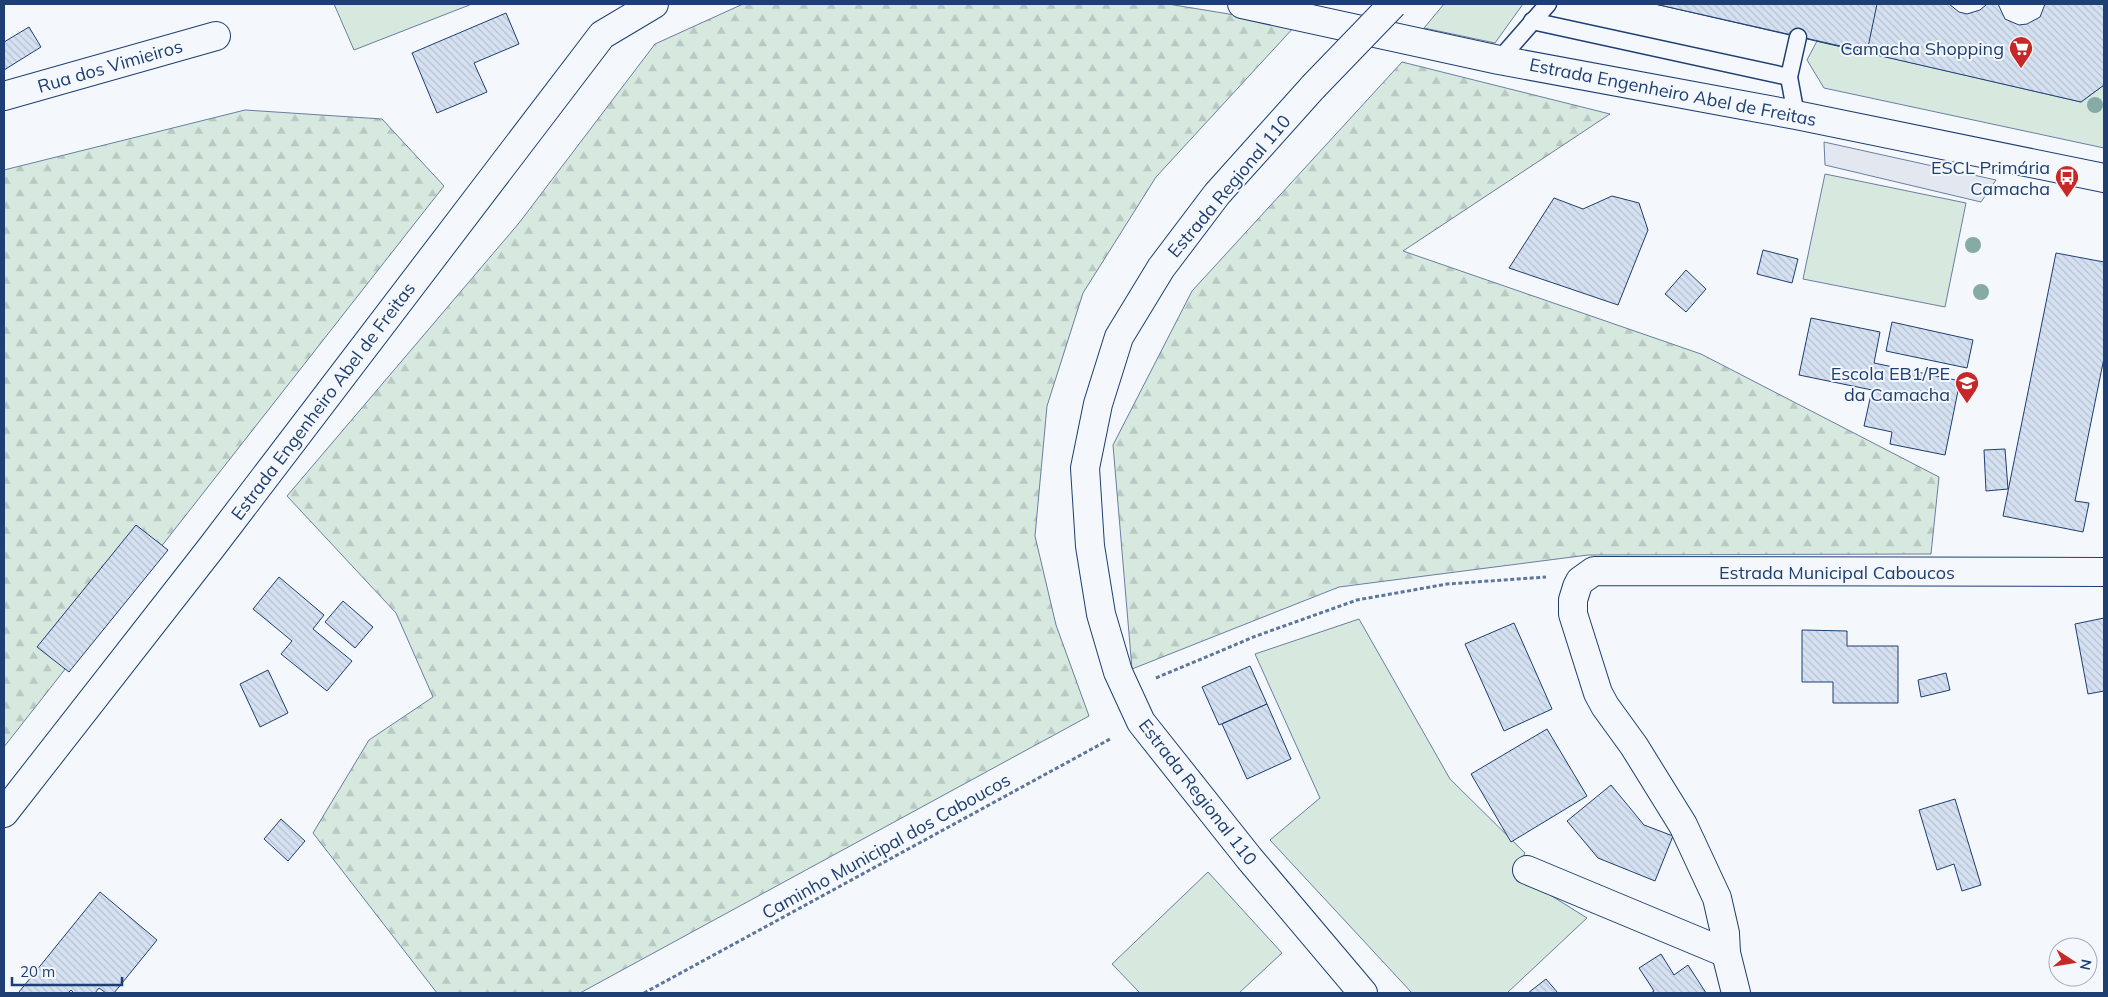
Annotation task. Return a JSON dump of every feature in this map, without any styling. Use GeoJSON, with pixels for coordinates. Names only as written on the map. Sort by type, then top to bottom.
{"type":"FeatureCollection","features":[{"type":"Feature","properties":{"kind":"main road","name":"Estrada Engenheiro Abel de Freitas"},"geometry":{"type":"LineString","coordinates":[[4,813],[211,548],[602,35],[654,4]]}},
{"type":"Feature","properties":{"kind":"main road","name":"Estrada Engenheiro Abel de Freitas"},"geometry":{"type":"LineString","coordinates":[[1242,4],[1499,60],[1796,115],[2104,178]]}},
{"type":"Feature","properties":{"kind":"main road","name":"Estrada Regional 110"},"geometry":{"type":"LineString","coordinates":[[1363,993],[1249,858],[1141,722],[1118,672],[1100,614],[1090,546],[1085,468],[1098,404],[1120,336],[1161,268],[1217,194],[1313,87],[1393,4]]}},
{"type":"Feature","properties":{"kind":"main road","name":"Rua dos Vimieiros"},"geometry":{"type":"LineString","coordinates":[[4,96],[216,36]]}},
{"type":"Feature","properties":{"kind":"main road","name":"Estrada Municipal Caboucos"},"geometry":{"type":"LineString","coordinates":[[1577,587],[1580,580],[1594,571],[2104,572]]}},
{"type":"Feature","properties":{"kind":"main road"},"geometry":{"type":"LineString","coordinates":[[1577,587],[1573,600],[1573,614],[1598,693],[1605,706],[1634,746],[1683,825],[1717,898],[1725,933],[1726,953],[1736,993]]}},
{"type":"Feature","properties":{"kind":"main road"},"geometry":{"type":"LineString","coordinates":[[1527,870],[1726,953]]}},
{"type":"Feature","properties":{"kind":"lane"},"geometry":{"type":"LineString","coordinates":[[1499,60],[1548,4]]}},
{"type":"Feature","properties":{"kind":"lane"},"geometry":{"type":"LineString","coordinates":[[1532,21],[1789,77]]}},
{"type":"Feature","properties":{"kind":"lane"},"geometry":{"type":"LineString","coordinates":[[1796,115],[1789,77],[1798,37]]}},
{"type":"Feature","properties":{"kind":"path"},"geometry":{"type":"LineString","coordinates":[[1168,673],[1256,636],[1357,600],[1447,584],[1553,576],[1577,587]]}},
{"type":"Feature","properties":{"kind":"path","name":"Caminho Municipal dos Caboucos"},"geometry":{"type":"LineString","coordinates":[[644,993],[1141,722]]}},
{"type":"Feature","properties":{"kind":"green space"},"geometry":{"type":"Polygon","coordinates":[[[334,4],[472,4],[354,50],[334,4]]]}},
{"type":"Feature","properties":{"kind":"green space"},"geometry":{"type":"Polygon","coordinates":[[[743,4],[1168,4],[1296,25],[1156,177],[1083,293],[1047,406],[1035,536],[1056,625],[1089,716],[580,993],[437,993],[313,833],[369,740],[433,697],[396,613],[287,496],[519,223],[655,44],[743,4]]]}},
{"type":"Feature","properties":{"kind":"green space"},"geometry":{"type":"Polygon","coordinates":[[[1444,4],[1523,4],[1495,43],[1424,28],[1444,4]]]}},
{"type":"Feature","properties":{"kind":"green space"},"geometry":{"type":"Polygon","coordinates":[[[1817,41],[2081,102],[2104,85],[2104,148],[1824,88],[1807,60],[1817,41]]]}},
{"type":"Feature","properties":{"kind":"green space"},"geometry":{"type":"Polygon","coordinates":[[[1402,62],[1610,114],[1403,251],[1701,354],[1939,477],[1931,554],[1588,555],[1339,587],[1132,669],[1113,445],[1192,291],[1402,62]]]}},
{"type":"Feature","properties":{"kind":"green space"},"geometry":{"type":"Polygon","coordinates":[[[245,110],[382,119],[444,186],[4,747],[4,170],[245,110]]]}},
{"type":"Feature","properties":{"kind":"green space"},"geometry":{"type":"Polygon","coordinates":[[[1825,174],[1966,203],[1945,307],[1803,279],[1825,174]]]}},
{"type":"Feature","properties":{"kind":"green space"},"geometry":{"type":"Polygon","coordinates":[[[1359,619],[1450,779],[1525,853],[1515,873],[1587,918],[1507,993],[1412,993],[1270,840],[1320,798],[1255,654],[1359,619]]]}},
{"type":"Feature","properties":{"kind":"green space"},"geometry":{"type":"Polygon","coordinates":[[[1208,872],[1282,953],[1239,993],[1140,993],[1112,964],[1208,872]]]}},
{"type":"Feature","properties":{"kind":"shaded area"},"geometry":{"type":"Polygon","coordinates":[[[1824,142],[1996,180],[1981,202],[1825,165],[1824,142]]]}},
{"type":"Feature","properties":{"kind":"building","name":"Camacha Shopping"},"geometry":{"type":"Polygon","coordinates":[[[1655,4],[1949,4],[1959,12],[1967,14],[1980,10],[1987,4],[1998,4],[2005,19],[2019,25],[2027,24],[2040,17],[2045,4],[2104,4],[2104,85],[2081,102],[1655,4]]]}},
{"type":"Feature","properties":{"kind":"building"},"geometry":{"type":"Polygon","coordinates":[[[1655,4],[1877,4],[1867,52],[1655,4]]]}},
{"type":"Feature","properties":{"kind":"building"},"geometry":{"type":"Polygon","coordinates":[[[506,13],[519,44],[474,63],[487,92],[437,113],[412,53],[506,13]]]}},
{"type":"Feature","properties":{"kind":"building"},"geometry":{"type":"Polygon","coordinates":[[[29,27],[41,47],[4,70],[4,42],[29,27]]]}},
{"type":"Feature","properties":{"kind":"building"},"geometry":{"type":"Polygon","coordinates":[[[1612,196],[1639,203],[1648,230],[1618,305],[1509,268],[1554,198],[1583,209],[1612,196]]]}},
{"type":"Feature","properties":{"kind":"building"},"geometry":{"type":"Polygon","coordinates":[[[1763,250],[1798,259],[1792,283],[1757,274],[1763,250]]]}},
{"type":"Feature","properties":{"kind":"building"},"geometry":{"type":"Polygon","coordinates":[[[2056,253],[2104,262],[2104,358],[2075,501],[2089,503],[2083,532],[2003,516],[2056,253]]]}},
{"type":"Feature","properties":{"kind":"building"},"geometry":{"type":"Polygon","coordinates":[[[1686,270],[1706,289],[1686,312],[1665,294],[1686,270]]]}},
{"type":"Feature","properties":{"kind":"building"},"geometry":{"type":"Polygon","coordinates":[[[1811,318],[1880,332],[1874,363],[1960,381],[1945,455],[1890,444],[1892,432],[1864,426],[1872,390],[1799,375],[1811,318]]]}},
{"type":"Feature","properties":{"kind":"building"},"geometry":{"type":"Polygon","coordinates":[[[1892,322],[1973,340],[1967,368],[1886,351],[1892,322]]]}},
{"type":"Feature","properties":{"kind":"building"},"geometry":{"type":"Polygon","coordinates":[[[2005,449],[2008,489],[1986,491],[1984,450],[2005,449]]]}},
{"type":"Feature","properties":{"kind":"building"},"geometry":{"type":"Polygon","coordinates":[[[136,525],[168,550],[69,672],[37,647],[136,525]]]}},
{"type":"Feature","properties":{"kind":"building"},"geometry":{"type":"Polygon","coordinates":[[[279,577],[324,615],[313,629],[352,661],[327,691],[281,654],[292,641],[253,609],[279,577]]]}},
{"type":"Feature","properties":{"kind":"building"},"geometry":{"type":"Polygon","coordinates":[[[343,601],[373,627],[355,648],[325,622],[343,601]]]}},
{"type":"Feature","properties":{"kind":"building"},"geometry":{"type":"Polygon","coordinates":[[[2104,618],[2104,691],[2088,694],[2075,624],[2104,618]]]}},
{"type":"Feature","properties":{"kind":"building"},"geometry":{"type":"Polygon","coordinates":[[[1514,623],[1552,709],[1504,731],[1465,644],[1514,623]]]}},
{"type":"Feature","properties":{"kind":"building"},"geometry":{"type":"Polygon","coordinates":[[[1802,630],[1847,631],[1847,646],[1898,646],[1898,703],[1833,703],[1833,682],[1802,682],[1802,630]]]}},
{"type":"Feature","properties":{"kind":"building"},"geometry":{"type":"Polygon","coordinates":[[[1250,666],[1267,704],[1219,725],[1202,687],[1250,666]]]}},
{"type":"Feature","properties":{"kind":"building"},"geometry":{"type":"Polygon","coordinates":[[[268,670],[288,713],[260,727],[240,684],[268,670]]]}},
{"type":"Feature","properties":{"kind":"building"},"geometry":{"type":"Polygon","coordinates":[[[1946,673],[1950,690],[1921,697],[1918,680],[1946,673]]]}},
{"type":"Feature","properties":{"kind":"building"},"geometry":{"type":"Polygon","coordinates":[[[1267,704],[1291,759],[1247,779],[1222,724],[1267,704]]]}},
{"type":"Feature","properties":{"kind":"building"},"geometry":{"type":"Polygon","coordinates":[[[1547,729],[1587,796],[1511,842],[1471,774],[1547,729]]]}},
{"type":"Feature","properties":{"kind":"building"},"geometry":{"type":"Polygon","coordinates":[[[1611,785],[1644,825],[1673,836],[1655,881],[1598,858],[1567,821],[1611,785]]]}},
{"type":"Feature","properties":{"kind":"building"},"geometry":{"type":"Polygon","coordinates":[[[1955,799],[1981,885],[1962,891],[1954,864],[1937,870],[1919,810],[1955,799]]]}},
{"type":"Feature","properties":{"kind":"building"},"geometry":{"type":"Polygon","coordinates":[[[281,819],[305,841],[288,861],[264,839],[281,819]]]}},
{"type":"Feature","properties":{"kind":"building"},"geometry":{"type":"Polygon","coordinates":[[[100,892],[157,940],[114,993],[106,993],[99,988],[95,993],[74,993],[71,990],[68,993],[20,993],[19,992],[100,892]]]}},
{"type":"Feature","properties":{"kind":"building"},"geometry":{"type":"Polygon","coordinates":[[[1661,954],[1674,975],[1688,965],[1706,993],[1651,993],[1654,991],[1639,968],[1661,954]]]}},
{"type":"Feature","properties":{"kind":"building"},"geometry":{"type":"Polygon","coordinates":[[[1546,979],[1558,993],[1528,993],[1546,979]]]}},
{"type":"Feature","properties":{"kind":"place","name":"Camacha Shopping"},"geometry":{"type":"Point","coordinates":[2021,69]}},
{"type":"Feature","properties":{"kind":"place","name":"ESCL Primária Camacha"},"geometry":{"type":"Point","coordinates":[2067,198]}},
{"type":"Feature","properties":{"kind":"place","name":"Escola EB1/PE da Camacha"},"geometry":{"type":"Point","coordinates":[1967,404]}}]}
